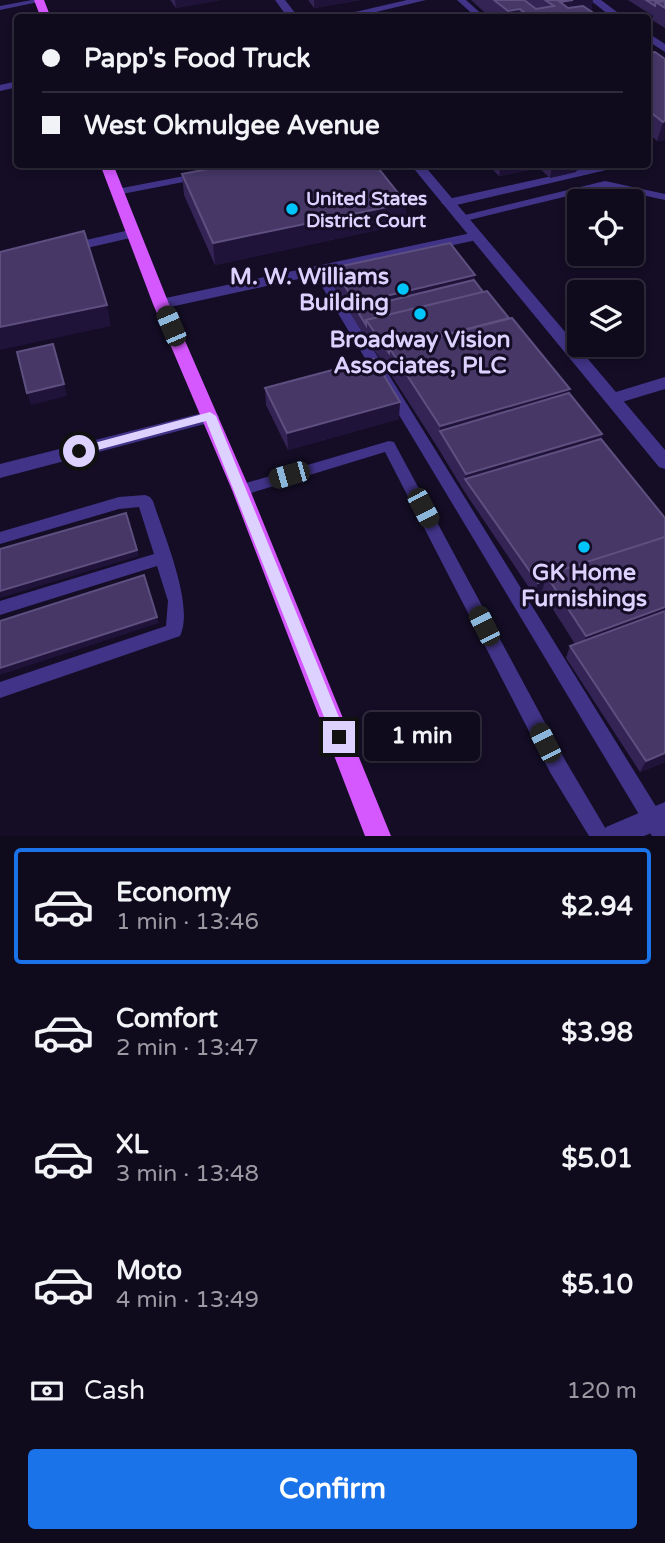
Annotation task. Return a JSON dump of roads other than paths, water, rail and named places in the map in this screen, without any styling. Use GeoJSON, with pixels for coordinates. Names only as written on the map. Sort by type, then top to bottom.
{"type":"FeatureCollection","features":[{"type":"Feature","properties":{"kind":"main road"},"geometry":{"type":"LineString","coordinates":[[108,168],[161,304],[241,490],[379,836]]}},
{"type":"Feature","properties":{"kind":"street"},"geometry":{"type":"LineString","coordinates":[[280,0],[291,14]]}},
{"type":"Feature","properties":{"kind":"street"},"geometry":{"type":"LineString","coordinates":[[353,14],[421,0]]}},
{"type":"Feature","properties":{"kind":"street"},"geometry":{"type":"LineString","coordinates":[[595,0],[614,14]]}},
{"type":"Feature","properties":{"kind":"street"},"geometry":{"type":"LineString","coordinates":[[651,38],[665,49]]}},
{"type":"Feature","properties":{"kind":"street"},"geometry":{"type":"LineString","coordinates":[[419,168],[665,462]]}},
{"type":"Feature","properties":{"kind":"street"},"geometry":{"type":"LineString","coordinates":[[449,203],[608,168]]}},
{"type":"Feature","properties":{"kind":"street"},"geometry":{"type":"LineString","coordinates":[[53,252],[134,233]]}},
{"type":"Feature","properties":{"kind":"street"},"geometry":{"type":"LineString","coordinates":[[161,304],[476,236]]}},
{"type":"Feature","properties":{"kind":"street"},"geometry":{"type":"LineString","coordinates":[[612,399],[665,383]]}},
{"type":"Feature","properties":{"kind":"street"},"geometry":{"type":"LineString","coordinates":[[0,471],[210,416]]}},
{"type":"Feature","properties":{"kind":"street"},"geometry":{"type":"LineString","coordinates":[[615,836],[660,823]]}},
{"type":"Feature","properties":{"kind":"lane"},"geometry":{"type":"LineString","coordinates":[[461,0],[477,14]]}},
{"type":"Feature","properties":{"kind":"lane"},"geometry":{"type":"LineString","coordinates":[[0,8],[39,1]]}},
{"type":"Feature","properties":{"kind":"lane"},"geometry":{"type":"LineString","coordinates":[[117,192],[217,173]]}},
{"type":"Feature","properties":{"kind":"lane"},"geometry":{"type":"LineString","coordinates":[[461,219],[605,184],[665,197]]}},
{"type":"Feature","properties":{"kind":"lane"},"geometry":{"type":"LineString","coordinates":[[318,270],[660,823]]}},
{"type":"Feature","properties":{"kind":"lane"},"geometry":{"type":"LineString","coordinates":[[241,490],[389,446],[558,767],[600,836]]}},
{"type":"Feature","properties":{"kind":"lane"},"geometry":{"type":"LineString","coordinates":[[0,538],[120,503],[145,501],[176,601],[174,631],[0,690]]}},
{"type":"Feature","properties":{"kind":"lane"},"geometry":{"type":"LineString","coordinates":[[0,608],[163,558]]}},
{"type":"Feature","properties":{"kind":"place","name":"United States District Court"},"geometry":{"type":"Point","coordinates":[292,209]}},
{"type":"Feature","properties":{"kind":"place","name":"M. W. Williams Building"},"geometry":{"type":"Point","coordinates":[403,289]}},
{"type":"Feature","properties":{"kind":"place","name":"Broadway Vision Associates, PLC"},"geometry":{"type":"Point","coordinates":[420,314]}},
{"type":"Feature","properties":{"kind":"place","name":"GK Home Furnishings"},"geometry":{"type":"Point","coordinates":[584,547]}}]}
